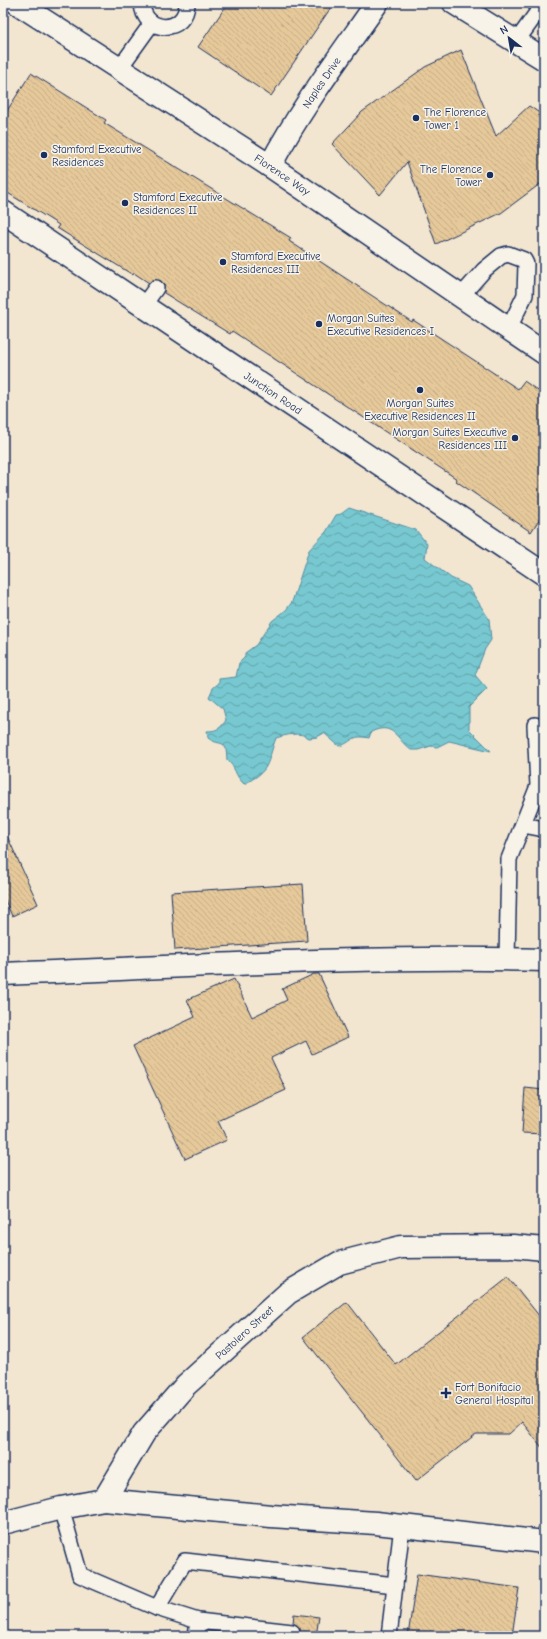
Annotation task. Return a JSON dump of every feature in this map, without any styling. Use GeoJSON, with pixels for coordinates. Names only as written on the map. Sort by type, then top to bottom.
{"type":"FeatureCollection","features":[{"type":"Feature","properties":{"kind":"street","name":"Florence Way"},"geometry":{"type":"LineString","coordinates":[[17,3],[270,166],[544,353]]}},
{"type":"Feature","properties":{"kind":"street","name":"Naples Drive"},"geometry":{"type":"LineString","coordinates":[[270,166],[282,144],[321,83],[377,3]]}},
{"type":"Feature","properties":{"kind":"street"},"geometry":{"type":"LineString","coordinates":[[454,3],[544,59]]}},
{"type":"Feature","properties":{"kind":"street","name":"Junction Road"},"geometry":{"type":"LineString","coordinates":[[3,212],[544,574]]}},
{"type":"Feature","properties":{"kind":"street"},"geometry":{"type":"LineString","coordinates":[[3,974],[330,960],[544,960]]}},
{"type":"Feature","properties":{"kind":"street","name":"Pastolero Street"},"geometry":{"type":"LineString","coordinates":[[104,1500],[144,1433],[186,1385],[288,1293],[333,1267],[401,1247],[513,1246],[544,1249]]}},
{"type":"Feature","properties":{"kind":"street"},"geometry":{"type":"LineString","coordinates":[[3,1523],[62,1508],[104,1500],[402,1526],[544,1542]]}},
{"type":"Feature","properties":{"kind":"lane"},"geometry":{"type":"LineString","coordinates":[[142,3],[142,9],[146,17],[152,23],[169,27],[184,17],[187,3]]}},
{"type":"Feature","properties":{"kind":"lane"},"geometry":{"type":"LineString","coordinates":[[516,42],[544,3]]}},
{"type":"Feature","properties":{"kind":"lane"},"geometry":{"type":"LineString","coordinates":[[119,69],[152,23]]}},
{"type":"Feature","properties":{"kind":"lane"},"geometry":{"type":"LineString","coordinates":[[461,296],[484,270],[501,256],[508,254],[524,260],[526,264],[525,295],[508,328]]}},
{"type":"Feature","properties":{"kind":"lane"},"geometry":{"type":"LineString","coordinates":[[143,306],[156,288]]}},
{"type":"Feature","properties":{"kind":"lane"},"geometry":{"type":"LineString","coordinates":[[506,959],[509,860],[538,786],[535,725]]}},
{"type":"Feature","properties":{"kind":"lane"},"geometry":{"type":"LineString","coordinates":[[523,825],[544,829]]}},
{"type":"Feature","properties":{"kind":"lane"},"geometry":{"type":"LineString","coordinates":[[62,1508],[80,1575],[157,1608],[198,1621],[292,1632]]}},
{"type":"Feature","properties":{"kind":"lane"},"geometry":{"type":"LineString","coordinates":[[389,1636],[402,1526]]}},
{"type":"Feature","properties":{"kind":"lane"},"geometry":{"type":"LineString","coordinates":[[157,1608],[186,1561],[395,1585]]}},
{"type":"Feature","properties":{"kind":"lane"},"geometry":{"type":"LineString","coordinates":[[196,1636],[198,1621]]}},
{"type":"Feature","properties":{"kind":"water"},"geometry":{"type":"Polygon","coordinates":[[[349,508],[416,530],[427,544],[425,558],[451,578],[468,586],[489,619],[491,640],[485,649],[475,675],[487,689],[469,707],[469,729],[491,751],[449,741],[437,747],[431,746],[418,750],[411,750],[394,733],[385,729],[379,729],[371,732],[369,738],[358,737],[344,745],[339,746],[324,733],[317,737],[309,738],[297,734],[288,735],[276,738],[266,766],[259,775],[244,784],[227,760],[224,745],[208,738],[207,731],[218,728],[226,720],[223,709],[209,697],[213,688],[219,683],[219,679],[236,677],[239,663],[245,657],[245,653],[256,645],[272,621],[286,610],[292,602],[309,550],[326,532],[336,515],[341,514],[349,508]]]}},
{"type":"Feature","properties":{"kind":"building"},"geometry":{"type":"Polygon","coordinates":[[[228,3],[334,3],[271,96],[198,47],[228,3]]]}},
{"type":"Feature","properties":{"kind":"building"},"geometry":{"type":"Polygon","coordinates":[[[461,50],[496,136],[529,106],[544,116],[544,181],[501,213],[436,244],[407,162],[380,195],[332,144],[362,112],[425,67],[461,50]]]}},
{"type":"Feature","properties":{"kind":"building"},"geometry":{"type":"Polygon","coordinates":[[[31,73],[106,120],[104,123],[291,238],[289,241],[412,322],[413,320],[518,389],[524,381],[544,395],[544,512],[531,532],[456,481],[457,479],[232,331],[230,334],[164,293],[164,285],[161,281],[153,280],[149,283],[134,273],[133,275],[57,228],[59,225],[3,190],[3,117],[31,73]]]}},
{"type":"Feature","properties":{"kind":"building"},"geometry":{"type":"Polygon","coordinates":[[[3,827],[38,904],[12,916],[3,896],[3,827]]]}},
{"type":"Feature","properties":{"kind":"building"},"geometry":{"type":"Polygon","coordinates":[[[303,884],[307,941],[175,950],[171,892],[303,884]]]}},
{"type":"Feature","properties":{"kind":"building"},"geometry":{"type":"Polygon","coordinates":[[[314,974],[319,974],[348,1037],[312,1054],[306,1041],[271,1058],[286,1090],[218,1121],[227,1140],[185,1159],[133,1046],[195,1017],[187,1000],[234,979],[252,1017],[287,1000],[282,989],[314,974]]]}},
{"type":"Feature","properties":{"kind":"building"},"geometry":{"type":"Polygon","coordinates":[[[525,1088],[544,1090],[544,1134],[522,1133],[525,1088]]]}},
{"type":"Feature","properties":{"kind":"building","name":"Fort Bonifacio General Hospital"},"geometry":{"type":"Polygon","coordinates":[[[508,1277],[544,1322],[544,1450],[522,1422],[509,1434],[476,1434],[416,1481],[303,1337],[347,1302],[396,1365],[508,1277]]]}},
{"type":"Feature","properties":{"kind":"building"},"geometry":{"type":"Polygon","coordinates":[[[417,1574],[519,1588],[512,1636],[408,1636],[417,1574]]]}},
{"type":"Feature","properties":{"kind":"building"},"geometry":{"type":"Polygon","coordinates":[[[294,1614],[319,1617],[316,1636],[300,1636],[300,1628],[293,1623],[294,1614]]]}},
{"type":"Feature","properties":{"kind":"place","name":"The Florence Tower 1"},"geometry":{"type":"Point","coordinates":[416,118]}},
{"type":"Feature","properties":{"kind":"place","name":"Stamford Executive Residences"},"geometry":{"type":"Point","coordinates":[44,155]}},
{"type":"Feature","properties":{"kind":"place","name":"The Florence Tower"},"geometry":{"type":"Point","coordinates":[490,175]}},
{"type":"Feature","properties":{"kind":"place","name":"Stamford Executive Residences II"},"geometry":{"type":"Point","coordinates":[125,203]}},
{"type":"Feature","properties":{"kind":"place","name":"Stamford Executive Residences III"},"geometry":{"type":"Point","coordinates":[223,262]}},
{"type":"Feature","properties":{"kind":"place","name":"Morgan Suites Executive Residences I"},"geometry":{"type":"Point","coordinates":[319,324]}},
{"type":"Feature","properties":{"kind":"place","name":"Morgan Suites Executive Residences II"},"geometry":{"type":"Point","coordinates":[420,390]}},
{"type":"Feature","properties":{"kind":"place","name":"Morgan Suites Executive Residences III"},"geometry":{"type":"Point","coordinates":[515,438]}},
{"type":"Feature","properties":{"kind":"place","name":"Fort Bonifacio General Hospital"},"geometry":{"type":"Point","coordinates":[446,1393]}}]}
